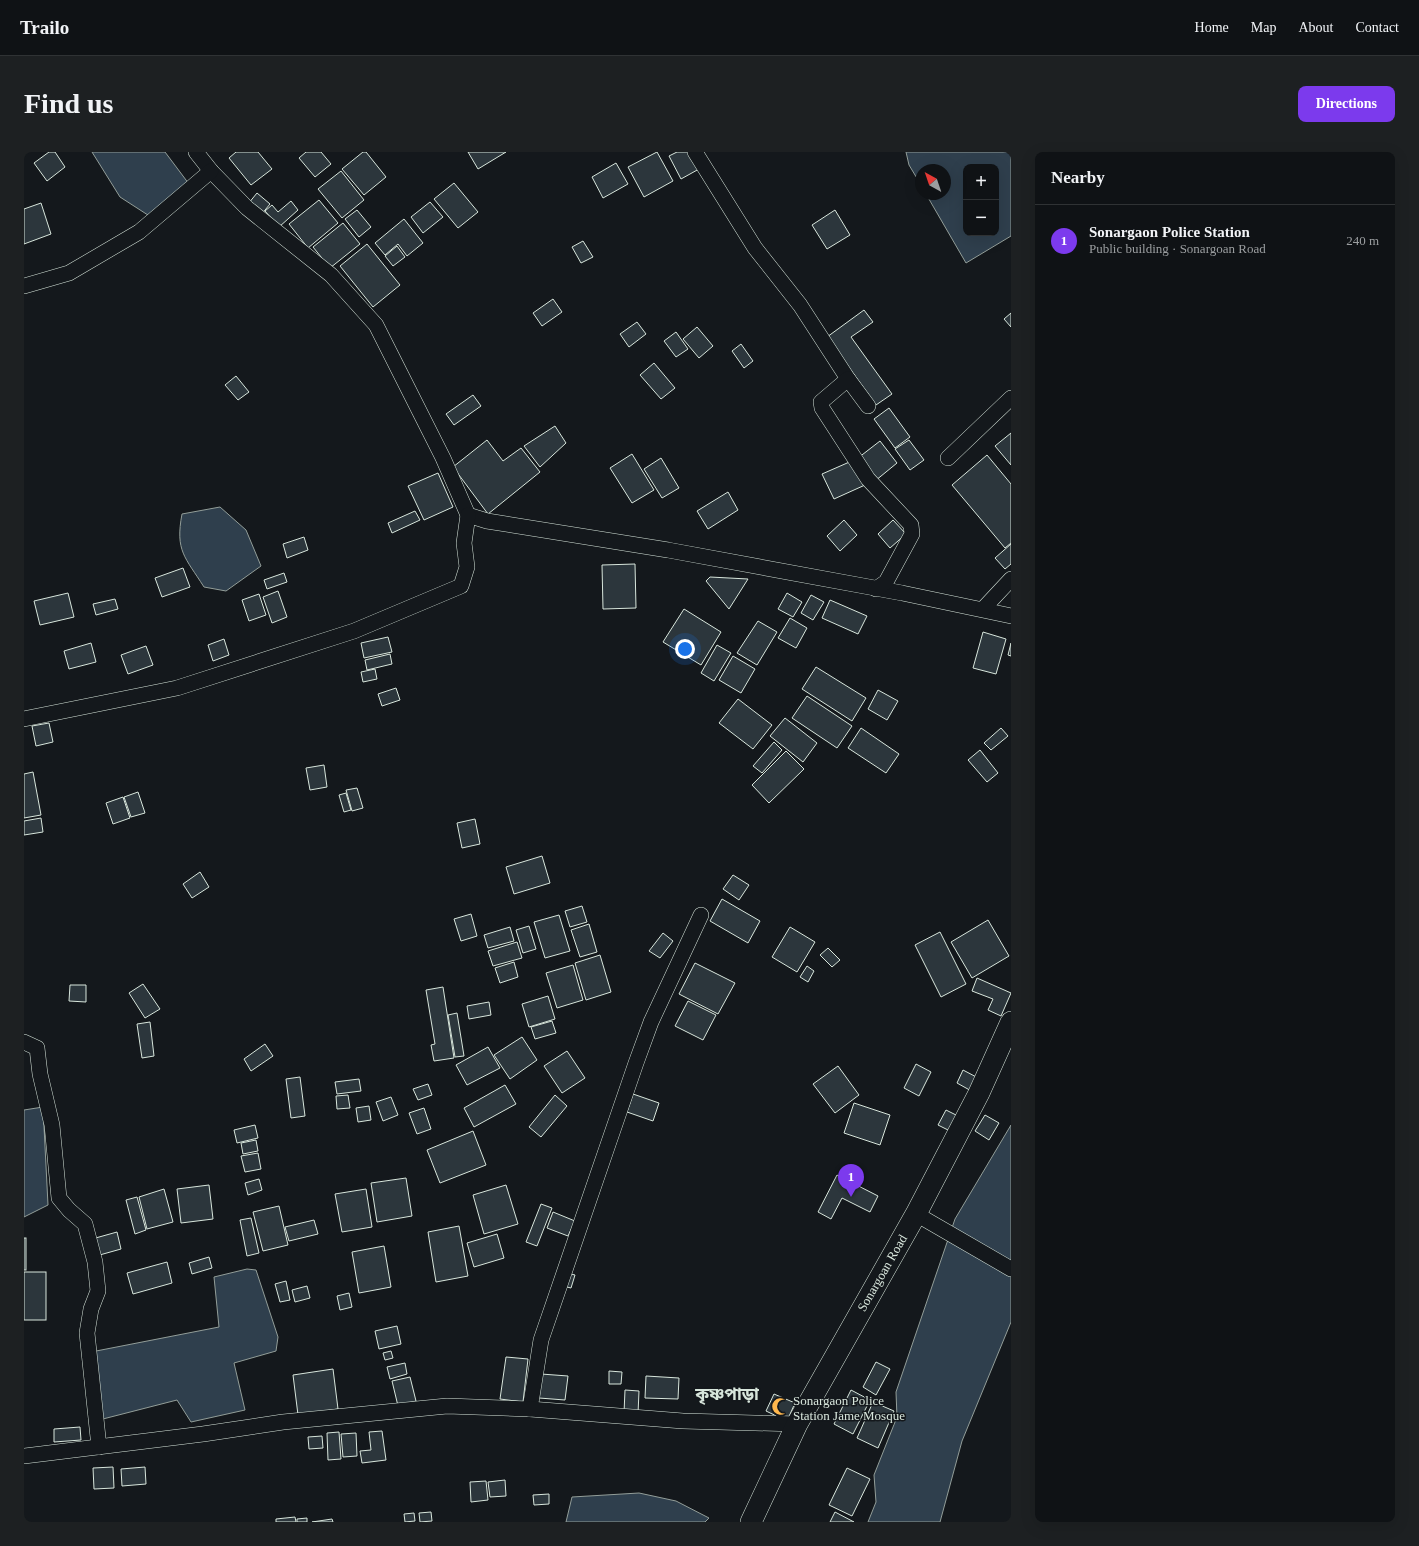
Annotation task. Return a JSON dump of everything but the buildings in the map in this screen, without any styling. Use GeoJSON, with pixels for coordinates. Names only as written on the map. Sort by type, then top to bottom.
{"type":"FeatureCollection","features":[{"type":"Feature","properties":{"kind":"main road","name":"Sonargoan Road"},"geometry":{"type":"LineString","coordinates":[[751,1522],[797,1424],[924,1218],[1011,1022]]}},
{"type":"Feature","properties":{"kind":"street"},"geometry":{"type":"LineString","coordinates":[[24,719],[177,688],[354,631],[461,586],[467,567],[464,542],[468,515],[443,458],[376,325],[331,275],[247,208],[211,171],[196,152]]}},
{"type":"Feature","properties":{"kind":"street"},"geometry":{"type":"LineString","coordinates":[[695,152],[755,248],[800,305],[848,379],[868,406]]}},
{"type":"Feature","properties":{"kind":"street"},"geometry":{"type":"LineString","coordinates":[[24,286],[69,273],[139,232],[211,171]]}},
{"type":"Feature","properties":{"kind":"street"},"geometry":{"type":"LineString","coordinates":[[848,379],[822,402],[822,408],[868,478],[911,525],[912,534],[886,582],[876,589]]}},
{"type":"Feature","properties":{"kind":"street"},"geometry":{"type":"LineString","coordinates":[[948,458],[1011,398]]}},
{"type":"Feature","properties":{"kind":"street"},"geometry":{"type":"LineString","coordinates":[[468,515],[487,521],[668,550],[983,609],[1011,616]]}},
{"type":"Feature","properties":{"kind":"street"},"geometry":{"type":"LineString","coordinates":[[983,609],[1011,579]]}},
{"type":"Feature","properties":{"kind":"street"},"geometry":{"type":"LineString","coordinates":[[530,1409],[541,1340],[634,1071],[651,1022],[701,915]]}},
{"type":"Feature","properties":{"kind":"street"},"geometry":{"type":"LineString","coordinates":[[24,1042],[37,1048],[40,1074],[52,1125],[58,1198],[85,1224],[96,1262],[98,1291],[91,1309],[86,1333],[99,1447]]}},
{"type":"Feature","properties":{"kind":"street"},"geometry":{"type":"LineString","coordinates":[[924,1218],[1011,1269]]}},
{"type":"Feature","properties":{"kind":"street"},"geometry":{"type":"LineString","coordinates":[[24,1456],[203,1434],[283,1422],[447,1406],[530,1409],[683,1421],[797,1424]]}},
{"type":"Feature","properties":{"kind":"water"},"geometry":{"type":"Polygon","coordinates":[[[92,152],[165,152],[189,184],[151,217],[120,197],[92,152]]]}},
{"type":"Feature","properties":{"kind":"water"},"geometry":{"type":"Polygon","coordinates":[[[906,152],[1011,152],[1011,236],[966,263],[929,200],[951,200],[951,164],[915,164],[915,175],[909,165],[906,152]]]}},
{"type":"Feature","properties":{"kind":"water"},"geometry":{"type":"Polygon","coordinates":[[[220,507],[246,530],[261,566],[226,591],[204,587],[183,553],[180,537],[182,514],[220,507]]]}},
{"type":"Feature","properties":{"kind":"water"},"geometry":{"type":"Polygon","coordinates":[[[43,1107],[48,1205],[24,1217],[24,1110],[43,1107]]]}},
{"type":"Feature","properties":{"kind":"water"},"geometry":{"type":"Polygon","coordinates":[[[1011,1125],[1011,1322],[962,1441],[940,1522],[868,1522],[876,1502],[874,1475],[897,1417],[896,1392],[955,1219],[1011,1125]]]}},
{"type":"Feature","properties":{"kind":"water"},"geometry":{"type":"Polygon","coordinates":[[[247,1269],[256,1270],[278,1337],[276,1351],[234,1363],[245,1410],[191,1422],[177,1400],[99,1420],[91,1352],[219,1327],[214,1277],[247,1269]]]}},
{"type":"Feature","properties":{"kind":"water"},"geometry":{"type":"Polygon","coordinates":[[[639,1493],[676,1501],[709,1518],[705,1522],[566,1522],[572,1497],[639,1493]]]}},
{"type":"Feature","properties":{"kind":"place","name":"Sonargaon Police Station"},"geometry":{"type":"Point","coordinates":[851,1197]}},
{"type":"Feature","properties":{"kind":"place","name":"Sonargaon Police Station Jame Mosque"},"geometry":{"type":"Point","coordinates":[780,1407]}},
{"type":"Feature","properties":{"kind":"district","name":"কৃষ্ণপাড়া"},"geometry":{"type":"Point","coordinates":[727,1394]}}]}
